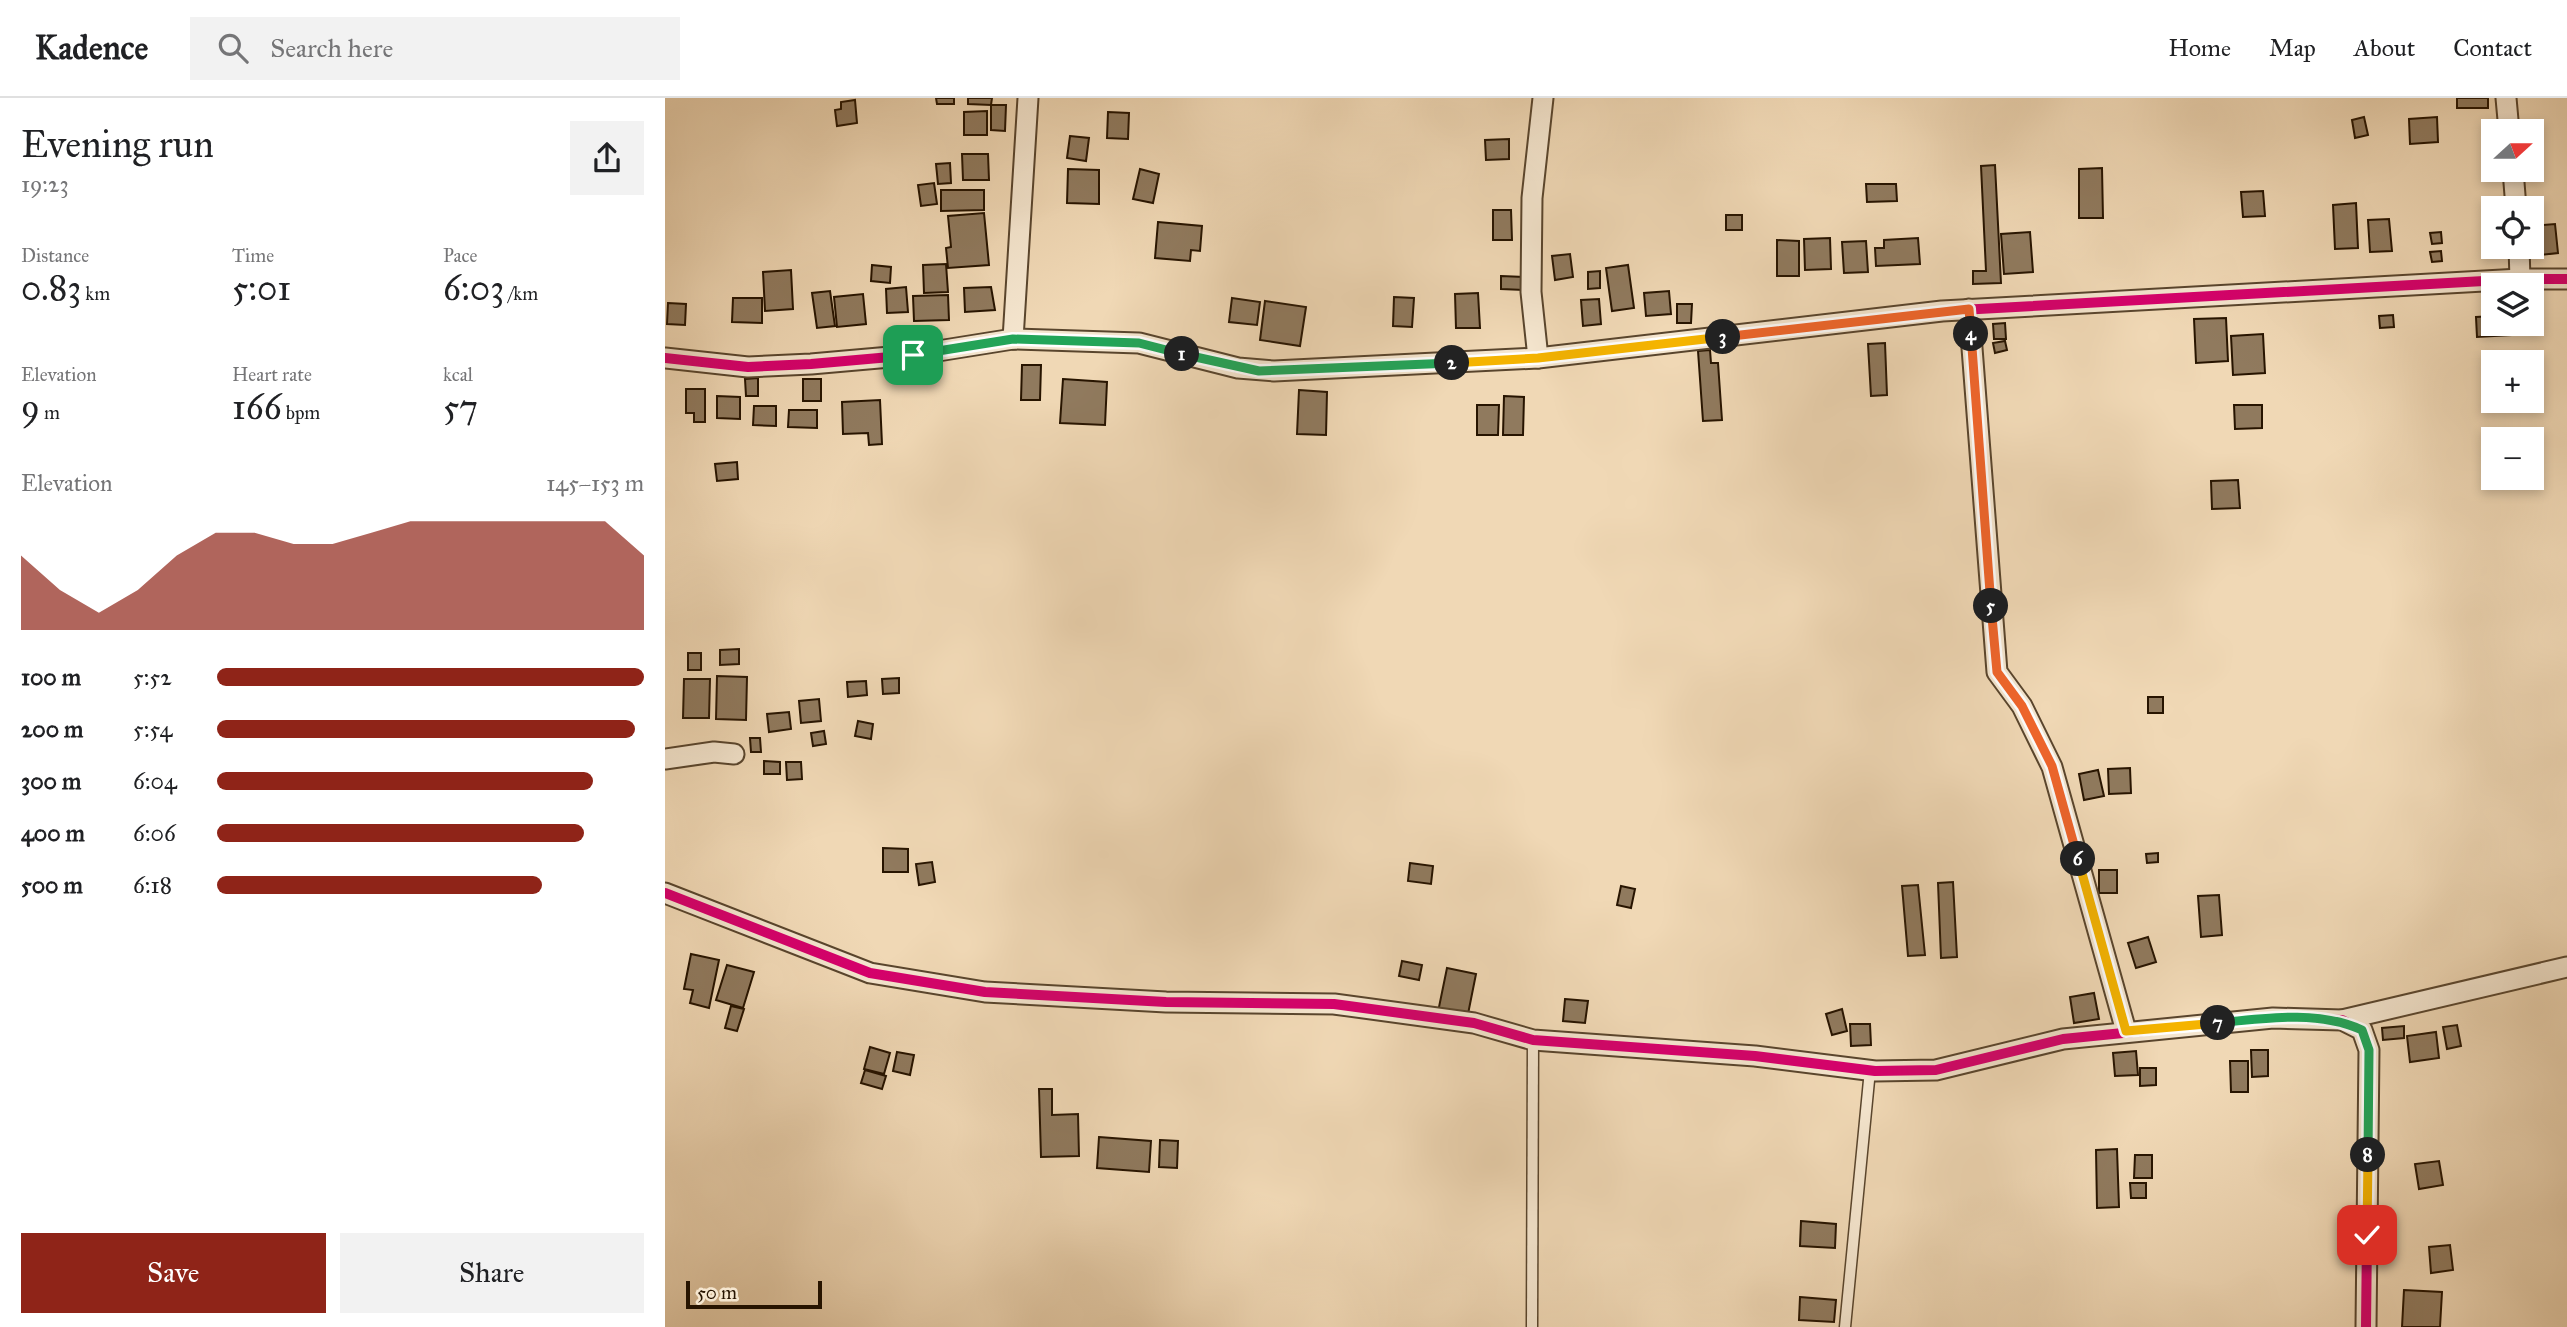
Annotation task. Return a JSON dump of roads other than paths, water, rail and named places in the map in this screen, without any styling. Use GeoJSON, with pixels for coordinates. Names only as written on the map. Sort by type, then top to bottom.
{"type":"FeatureCollection","features":[{"type":"Feature","properties":{"kind":"street"},"geometry":{"type":"LineString","coordinates":[[1013,339],[1028,98]]}},
{"type":"Feature","properties":{"kind":"street"},"geometry":{"type":"LineString","coordinates":[[1538,358],[1531,292],[1532,198],[1543,98]]}},
{"type":"Feature","properties":{"kind":"street"},"geometry":{"type":"LineString","coordinates":[[2506,98],[2508,119]]}},
{"type":"Feature","properties":{"kind":"street"},"geometry":{"type":"LineString","coordinates":[[2544,279],[2567,279]]}},
{"type":"Feature","properties":{"kind":"street"},"geometry":{"type":"LineString","coordinates":[[665,358],[748,366],[811,364],[913,355],[1013,339],[1139,343],[1259,371],[1538,358],[1969,309],[2481,281]]}},
{"type":"Feature","properties":{"kind":"street"},"geometry":{"type":"LineString","coordinates":[[1969,309],[1997,672],[2022,706],[2052,766],[2126,1031]]}},
{"type":"Feature","properties":{"kind":"street"},"geometry":{"type":"LineString","coordinates":[[665,759],[714,752],[734,754]]}},
{"type":"Feature","properties":{"kind":"street"},"geometry":{"type":"LineString","coordinates":[[665,893],[870,974],[897,975],[929,984],[985,992],[1165,1002],[1334,1004],[1474,1023],[1533,1040],[1755,1056],[1870,1070],[1936,1070],[2063,1039],[2126,1031],[2273,1018],[2341,1020],[2567,967]]}},
{"type":"Feature","properties":{"kind":"street"},"geometry":{"type":"LineString","coordinates":[[2341,1020],[2362,1030],[2369,1050],[2366,1327]]}},
{"type":"Feature","properties":{"kind":"lane"},"geometry":{"type":"LineString","coordinates":[[1532,1327],[1533,1040]]}},
{"type":"Feature","properties":{"kind":"lane"},"geometry":{"type":"LineString","coordinates":[[1845,1327],[1870,1070]]}}]}
